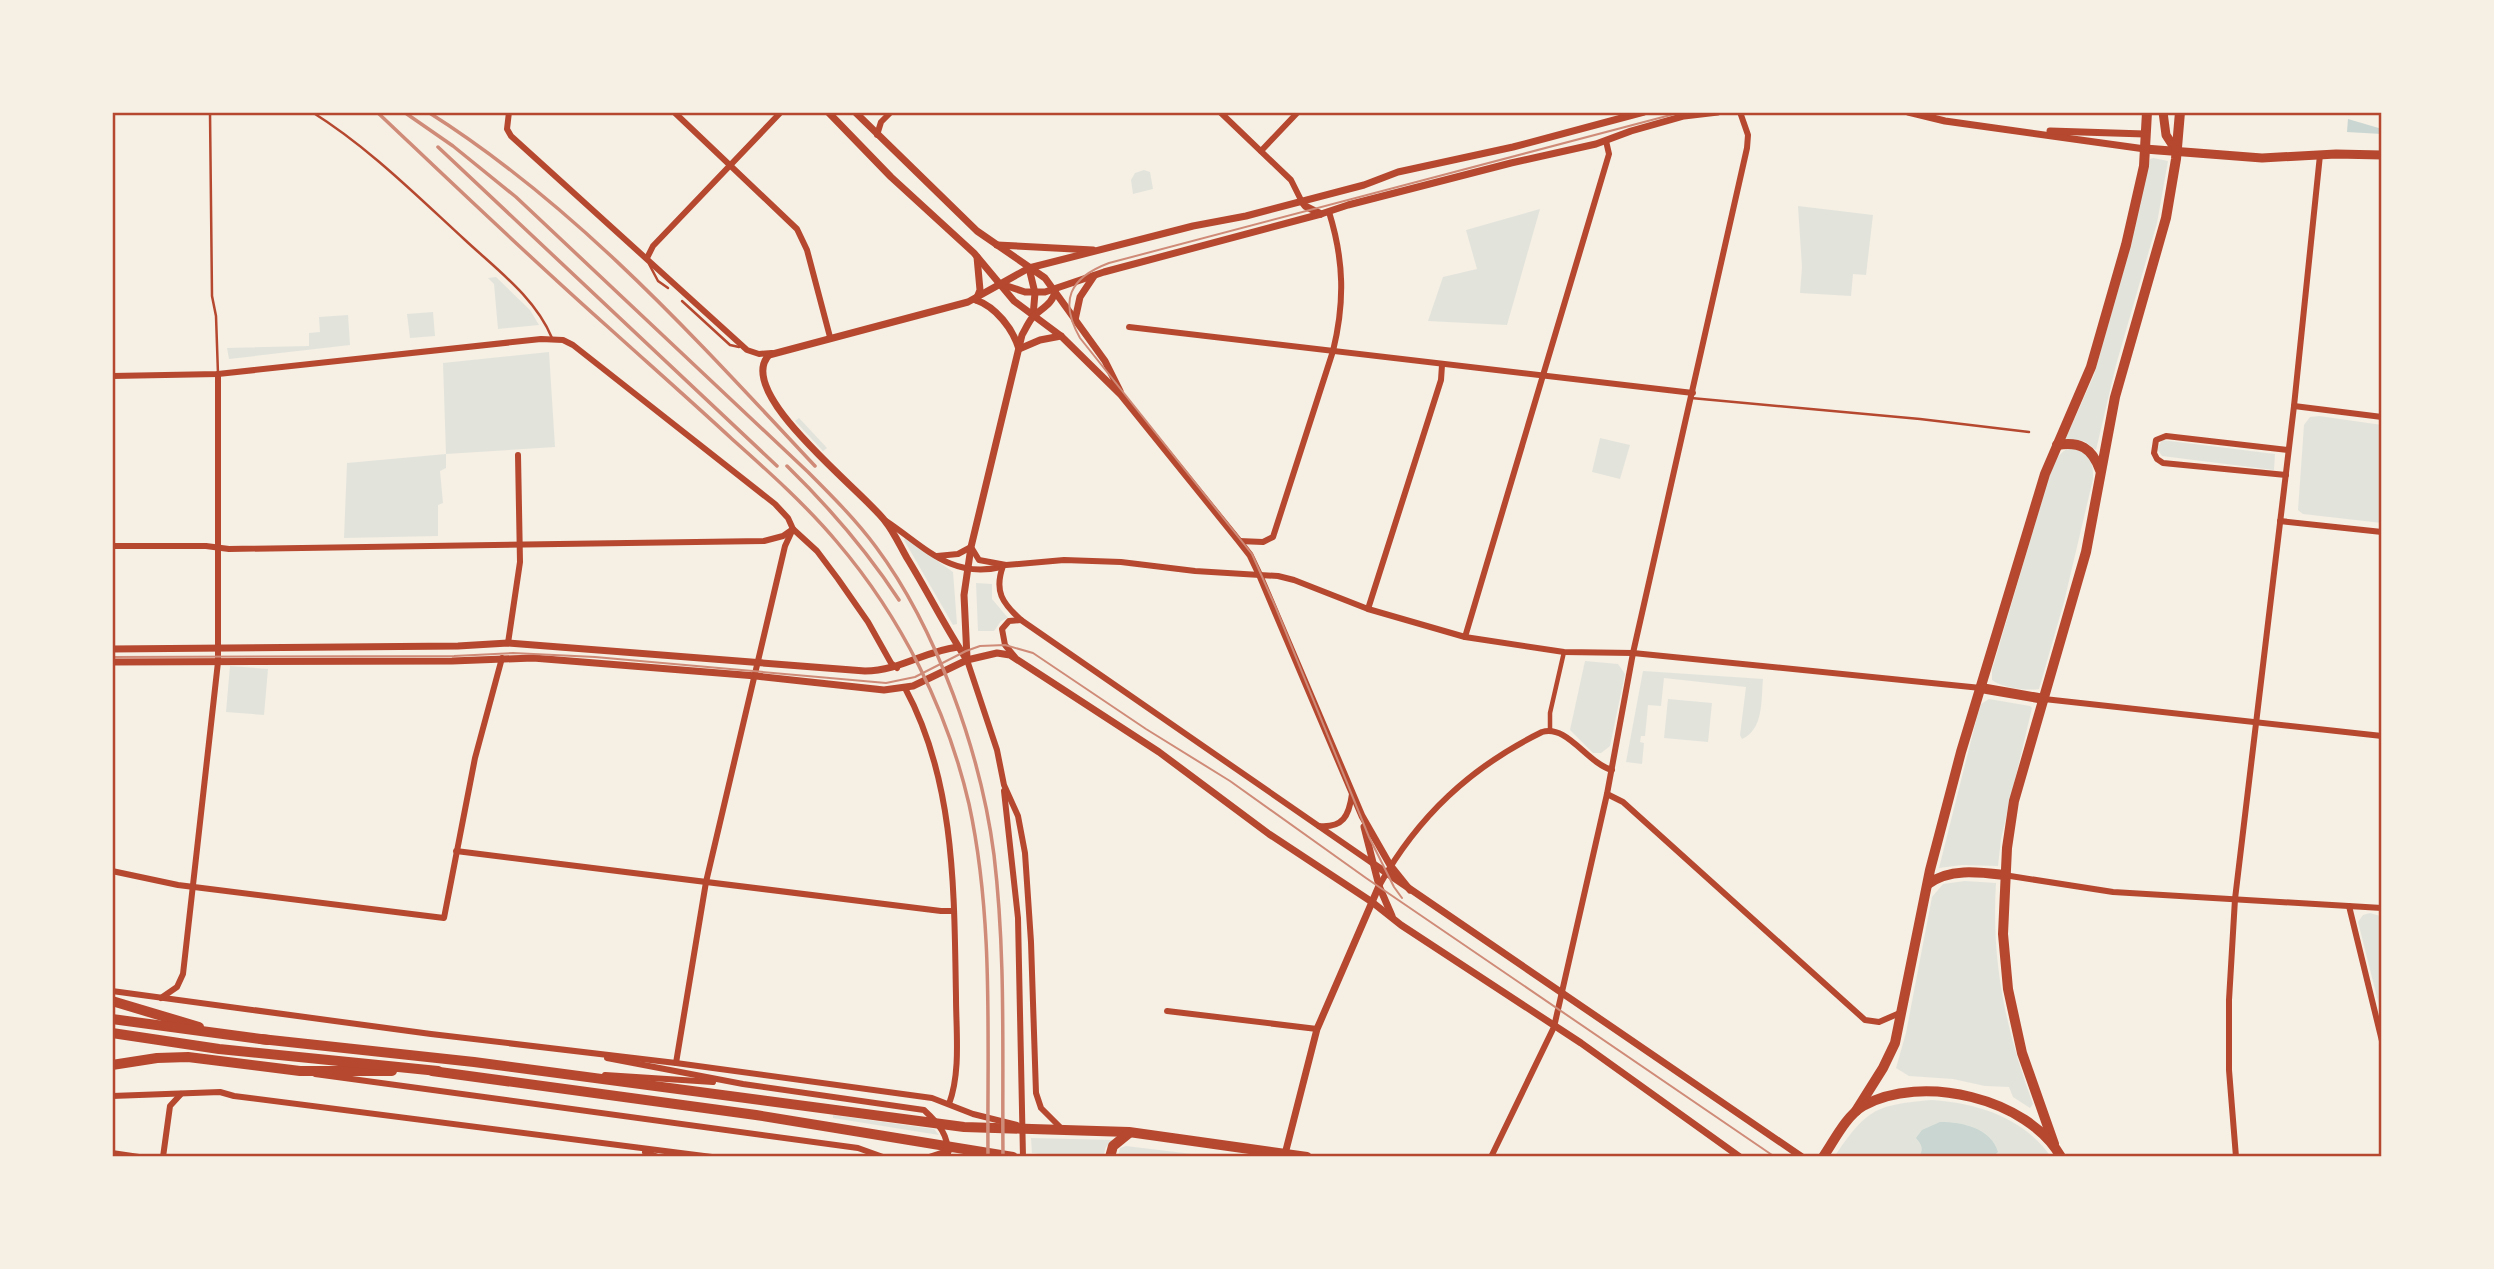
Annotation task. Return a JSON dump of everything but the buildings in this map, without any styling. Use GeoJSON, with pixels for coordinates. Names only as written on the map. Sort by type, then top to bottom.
{"type":"FeatureCollection","features":[{"type":"Feature","properties":{"kind":"highway"},"geometry":{"type":"LineString","coordinates":[[112,1019],[268,1041]]}},
{"type":"Feature","properties":{"kind":"highway"},"geometry":{"type":"LineString","coordinates":[[112,1033],[219,1049],[438,1071]]}},
{"type":"Feature","properties":{"kind":"main road"},"geometry":{"type":"LineString","coordinates":[[1823,1157],[1856,1111],[1888,1058],[1902,1012],[1950,791],[2036,502],[2056,445],[2091,367],[2133,219],[2145,149],[2147,112]]}},
{"type":"Feature","properties":{"kind":"main road"},"geometry":{"type":"LineString","coordinates":[[2163,112],[2166,135],[2177,152]]}},
{"type":"Feature","properties":{"kind":"main road"},"geometry":{"type":"LineString","coordinates":[[2061,1157],[2022,1054],[2010,1003],[2003,934],[2004,875],[2014,801],[2086,552],[2122,372],[2166,218],[2177,152],[2180,112]]}},
{"type":"Feature","properties":{"kind":"main road"},"geometry":{"type":"LineString","coordinates":[[2145,149],[2262,158],[2382,155]]}},
{"type":"Feature","properties":{"kind":"main road"},"geometry":{"type":"LineString","coordinates":[[2056,445],[2071,443],[2085,447],[2094,454],[2101,471]]}},
{"type":"Feature","properties":{"kind":"main road"},"geometry":{"type":"LineString","coordinates":[[1981,688],[2044,699]]}},
{"type":"Feature","properties":{"kind":"main road"},"geometry":{"type":"LineString","coordinates":[[1928,884],[1942,876],[1959,873],[2004,875]]}},
{"type":"Feature","properties":{"kind":"main road"},"geometry":{"type":"LineString","coordinates":[[112,1001],[167,1019],[268,1041],[531,1070],[964,1127],[1129,1132],[1307,1157]]}},
{"type":"Feature","properties":{"kind":"main road"},"geometry":{"type":"LineString","coordinates":[[112,1065],[188,1057],[300,1071],[438,1071],[756,1115],[1013,1157]]}},
{"type":"Feature","properties":{"kind":"main road"},"geometry":{"type":"LineString","coordinates":[[1856,1111],[1882,1097],[1894,1094],[1923,1091],[1954,1093],[2003,1108],[2026,1121],[2054,1144]]}},
{"type":"Feature","properties":{"kind":"main road"},"geometry":{"type":"LineString","coordinates":[[1110,1157],[1113,1146],[1129,1132]]}},
{"type":"Feature","properties":{"kind":"main road"},"geometry":{"type":"LineString","coordinates":[[1213,1144],[1227,1157]]}},
{"type":"Feature","properties":{"kind":"street"},"geometry":{"type":"LineString","coordinates":[[509,112],[506,120],[511,136],[743,347],[755,353],[772,353],[975,300],[1029,268],[1193,226],[1302,202],[1364,185],[1398,172],[1413,171],[1644,112]]}},
{"type":"Feature","properties":{"kind":"street"},"geometry":{"type":"LineString","coordinates":[[674,112],[793,225],[803,238],[830,337]]}},
{"type":"Feature","properties":{"kind":"street"},"geometry":{"type":"LineString","coordinates":[[647,258],[653,246],[780,112]]}},
{"type":"Feature","properties":{"kind":"street"},"geometry":{"type":"LineString","coordinates":[[828,112],[891,177],[977,256],[1008,296],[1060,336],[1121,395],[1250,555],[1362,816],[1390,865],[1410,890]]}},
{"type":"Feature","properties":{"kind":"street"},"geometry":{"type":"LineString","coordinates":[[855,112],[977,231],[1045,278],[1105,361],[1121,395]]}},
{"type":"Feature","properties":{"kind":"street"},"geometry":{"type":"LineString","coordinates":[[877,135],[881,122],[891,112]]}},
{"type":"Feature","properties":{"kind":"street"},"geometry":{"type":"LineString","coordinates":[[1220,112],[1290,180],[1305,206],[1325,213]]}},
{"type":"Feature","properties":{"kind":"street"},"geometry":{"type":"LineString","coordinates":[[1261,151],[1298,112]]}},
{"type":"Feature","properties":{"kind":"street"},"geometry":{"type":"LineString","coordinates":[[1000,283],[1020,291],[1035,293],[1054,290],[1095,274],[1419,187],[1606,141],[1630,131],[1684,116],[1718,112]]}},
{"type":"Feature","properties":{"kind":"street"},"geometry":{"type":"LineString","coordinates":[[1491,1157],[1554,1027],[1607,794],[1633,653],[1747,148],[1748,135],[1740,112]]}},
{"type":"Feature","properties":{"kind":"street"},"geometry":{"type":"LineString","coordinates":[[1908,112],[1945,121],[2145,149]]}},
{"type":"Feature","properties":{"kind":"street"},"geometry":{"type":"LineString","coordinates":[[1576,130],[1582,131],[1585,138],[1579,147]]}},
{"type":"Feature","properties":{"kind":"street"},"geometry":{"type":"LineString","coordinates":[[2032,132],[2145,134]]}},
{"type":"Feature","properties":{"kind":"street"},"geometry":{"type":"LineString","coordinates":[[1465,637],[1609,154],[1606,141]]}},
{"type":"Feature","properties":{"kind":"street"},"geometry":{"type":"LineString","coordinates":[[2236,1157],[2229,1070],[2229,1000],[2235,899],[2294,406],[2320,155]]}},
{"type":"Feature","properties":{"kind":"street"},"geometry":{"type":"LineString","coordinates":[[1413,171],[1411,183],[1419,187]]}},
{"type":"Feature","properties":{"kind":"street"},"geometry":{"type":"LineString","coordinates":[[1297,220],[1302,202]]}},
{"type":"Feature","properties":{"kind":"street"},"geometry":{"type":"LineString","coordinates":[[1239,541],[1264,542],[1273,537],[1333,351],[1338,331],[1343,276],[1325,213]]}},
{"type":"Feature","properties":{"kind":"street"},"geometry":{"type":"LineString","coordinates":[[997,245],[1097,250]]}},
{"type":"Feature","properties":{"kind":"street"},"geometry":{"type":"LineString","coordinates":[[975,300],[980,290],[977,256]]}},
{"type":"Feature","properties":{"kind":"street"},"geometry":{"type":"LineString","coordinates":[[1029,268],[1035,293],[1033,316]]}},
{"type":"Feature","properties":{"kind":"street"},"geometry":{"type":"LineString","coordinates":[[1075,320],[1080,297],[1095,274]]}},
{"type":"Feature","properties":{"kind":"street"},"geometry":{"type":"LineString","coordinates":[[1023,1157],[1018,918],[1004,785],[994,740],[967,660],[964,595],[971,547],[1022,335],[1033,316],[1054,298],[1054,290]]}},
{"type":"Feature","properties":{"kind":"street"},"geometry":{"type":"LineString","coordinates":[[975,300],[986,304],[1006,324],[1015,337],[1018,349]]}},
{"type":"Feature","properties":{"kind":"street"},"geometry":{"type":"LineString","coordinates":[[1129,327],[1692,396]]}},
{"type":"Feature","properties":{"kind":"street"},"geometry":{"type":"LineString","coordinates":[[1018,349],[1060,336]]}},
{"type":"Feature","properties":{"kind":"street"},"geometry":{"type":"LineString","coordinates":[[112,376],[218,374],[552,338],[573,345],[775,504],[788,518],[793,529],[817,551],[838,579],[868,622],[891,663],[897,668]]}},
{"type":"Feature","properties":{"kind":"street"},"geometry":{"type":"LineString","coordinates":[[772,353],[764,361],[762,377],[789,421],[815,452],[885,521],[951,565],[968,570],[1063,560],[1121,562],[1195,571],[1278,576],[1368,608],[1465,637],[1564,652],[1633,653],[1981,688]]}},
{"type":"Feature","properties":{"kind":"street"},"geometry":{"type":"LineString","coordinates":[[1368,608],[1441,380],[1442,365]]}},
{"type":"Feature","properties":{"kind":"street"},"geometry":{"type":"LineString","coordinates":[[161,998],[180,983],[183,974],[218,662],[218,374]]}},
{"type":"Feature","properties":{"kind":"street"},"geometry":{"type":"LineString","coordinates":[[2294,406],[2382,417]]}},
{"type":"Feature","properties":{"kind":"street"},"geometry":{"type":"LineString","coordinates":[[2286,475],[2164,463],[2157,459],[2154,446],[2156,440],[2166,436],[2288,450]]}},
{"type":"Feature","properties":{"kind":"street"},"geometry":{"type":"LineString","coordinates":[[508,643],[519,566],[517,455]]}},
{"type":"Feature","properties":{"kind":"street"},"geometry":{"type":"LineString","coordinates":[[885,521],[967,660]]}},
{"type":"Feature","properties":{"kind":"street"},"geometry":{"type":"LineString","coordinates":[[2280,521],[2382,532]]}},
{"type":"Feature","properties":{"kind":"street"},"geometry":{"type":"LineString","coordinates":[[112,547],[764,541],[783,536],[793,529]]}},
{"type":"Feature","properties":{"kind":"street"},"geometry":{"type":"LineString","coordinates":[[676,1063],[706,882],[785,546],[793,529]]}},
{"type":"Feature","properties":{"kind":"street"},"geometry":{"type":"LineString","coordinates":[[937,556],[958,554],[971,547]]}},
{"type":"Feature","properties":{"kind":"street"},"geometry":{"type":"LineString","coordinates":[[971,547],[979,561],[1005,565]]}},
{"type":"Feature","properties":{"kind":"street"},"geometry":{"type":"LineString","coordinates":[[1005,565],[999,581],[1001,599],[1021,620],[1802,1157]]}},
{"type":"Feature","properties":{"kind":"street"},"geometry":{"type":"LineString","coordinates":[[1021,620],[1009,621],[1002,629],[1005,645],[1015,657],[1159,752],[1269,834],[1372,902],[1394,920],[1581,1043],[1740,1157]]}},
{"type":"Feature","properties":{"kind":"street"},"geometry":{"type":"LineString","coordinates":[[112,649],[458,646],[508,643],[865,671],[897,668],[939,650],[958,647]]}},
{"type":"Feature","properties":{"kind":"street"},"geometry":{"type":"LineString","coordinates":[[1550,729],[1550,713],[1564,652]]}},
{"type":"Feature","properties":{"kind":"street"},"geometry":{"type":"LineString","coordinates":[[112,662],[452,661],[502,658],[581,661],[756,676],[876,690],[913,686],[967,660],[997,653],[1015,657]]}},
{"type":"Feature","properties":{"kind":"street"},"geometry":{"type":"LineString","coordinates":[[112,871],[192,887],[442,919],[446,914],[475,758],[502,658]]}},
{"type":"Feature","properties":{"kind":"street"},"geometry":{"type":"LineString","coordinates":[[905,688],[931,752],[939,780],[953,865],[956,1045],[955,1078],[949,1104]]}},
{"type":"Feature","properties":{"kind":"street"},"geometry":{"type":"LineString","coordinates":[[2044,699],[2382,736]]}},
{"type":"Feature","properties":{"kind":"street"},"geometry":{"type":"LineString","coordinates":[[1550,729],[1566,736],[1598,765],[1612,770]]}},
{"type":"Feature","properties":{"kind":"street"},"geometry":{"type":"LineString","coordinates":[[1285,1154],[1317,1029],[1390,865],[1431,812],[1449,794],[1497,756],[1550,729]]}},
{"type":"Feature","properties":{"kind":"street"},"geometry":{"type":"LineString","coordinates":[[1004,785],[1018,816],[1024,853],[1031,942],[1037,1093],[1041,1108],[1062,1129]]}},
{"type":"Feature","properties":{"kind":"street"},"geometry":{"type":"LineString","coordinates":[[1318,826],[1331,827],[1341,822],[1350,809],[1352,794]]}},
{"type":"Feature","properties":{"kind":"street"},"geometry":{"type":"LineString","coordinates":[[1607,794],[1623,802],[1865,1020],[1879,1022],[1902,1012]]}},
{"type":"Feature","properties":{"kind":"street"},"geometry":{"type":"LineString","coordinates":[[1362,816],[1379,886],[1394,920]]}},
{"type":"Feature","properties":{"kind":"street"},"geometry":{"type":"LineString","coordinates":[[456,851],[954,911]]}},
{"type":"Feature","properties":{"kind":"street"},"geometry":{"type":"LineString","coordinates":[[2004,875],[2113,891],[2382,908]]}},
{"type":"Feature","properties":{"kind":"street"},"geometry":{"type":"LineString","coordinates":[[2349,906],[2382,1041]]}},
{"type":"Feature","properties":{"kind":"street"},"geometry":{"type":"LineString","coordinates":[[112,991],[932,1098],[972,1114],[1032,1129]]}},
{"type":"Feature","properties":{"kind":"street"},"geometry":{"type":"LineString","coordinates":[[1167,1011],[1317,1029]]}},
{"type":"Feature","properties":{"kind":"street"},"geometry":{"type":"LineString","coordinates":[[557,1049],[743,1084],[924,1110],[943,1130],[948,1157]]}},
{"type":"Feature","properties":{"kind":"street"},"geometry":{"type":"LineString","coordinates":[[531,1070],[743,1084]]}},
{"type":"Feature","properties":{"kind":"street"},"geometry":{"type":"LineString","coordinates":[[300,1071],[858,1148],[883,1157]]}},
{"type":"Feature","properties":{"kind":"street"},"geometry":{"type":"LineString","coordinates":[[163,1157],[170,1107],[182,1093]]}},
{"type":"Feature","properties":{"kind":"street"},"geometry":{"type":"LineString","coordinates":[[112,1096],[220,1093],[712,1157]]}},
{"type":"Feature","properties":{"kind":"street"},"geometry":{"type":"LineString","coordinates":[[637,1148],[658,1157]]}},
{"type":"Feature","properties":{"kind":"street"},"geometry":{"type":"LineString","coordinates":[[929,1157],[953,1149],[966,1148]]}},
{"type":"Feature","properties":{"kind":"street"},"geometry":{"type":"LineString","coordinates":[[112,1153],[139,1157]]}},
{"type":"Feature","properties":{"kind":"lane"},"geometry":{"type":"LineString","coordinates":[[210,112],[212,296],[216,316],[218,374]]}},
{"type":"Feature","properties":{"kind":"lane"},"geometry":{"type":"LineString","coordinates":[[312,112],[390,170],[492,265],[540,313],[552,338]]}},
{"type":"Feature","properties":{"kind":"lane"},"geometry":{"type":"LineString","coordinates":[[647,258],[654,275],[668,288]]}},
{"type":"Feature","properties":{"kind":"lane"},"geometry":{"type":"LineString","coordinates":[[682,301],[730,345],[743,347]]}},
{"type":"Feature","properties":{"kind":"lane"},"geometry":{"type":"LineString","coordinates":[[1692,396],[2029,432]]}},
{"type":"Feature","properties":{"kind":"shaded area"},"geometry":{"type":"Polygon","coordinates":[[[2348,119],[2382,129],[2382,134],[2347,132],[2348,119]]]}},
{"type":"Feature","properties":{"kind":"shaded area"},"geometry":{"type":"Polygon","coordinates":[[[2150,159],[2168,161],[2157,223],[2116,365],[2096,450],[2084,441],[2065,440],[2094,375],[2128,255],[2150,159]]]}},
{"type":"Feature","properties":{"kind":"shaded area"},"geometry":{"type":"Polygon","coordinates":[[[1144,170],[1150,172],[1153,189],[1133,194],[1131,180],[1135,173],[1144,170]]]}},
{"type":"Feature","properties":{"kind":"shaded area"},"geometry":{"type":"Polygon","coordinates":[[[1798,206],[1873,215],[1866,275],[1853,274],[1851,296],[1800,293],[1802,267],[1798,206]]]}},
{"type":"Feature","properties":{"kind":"shaded area"},"geometry":{"type":"Polygon","coordinates":[[[1540,209],[1507,325],[1428,321],[1443,277],[1477,269],[1466,230],[1540,209]]]}},
{"type":"Feature","properties":{"kind":"shaded area"},"geometry":{"type":"Polygon","coordinates":[[[496,277],[530,310],[539,325],[498,329],[494,284],[488,278],[496,277]]]}},
{"type":"Feature","properties":{"kind":"shaded area"},"geometry":{"type":"Polygon","coordinates":[[[433,312],[435,336],[410,338],[407,314],[433,312]]]}},
{"type":"Feature","properties":{"kind":"shaded area"},"geometry":{"type":"Polygon","coordinates":[[[348,315],[350,345],[229,359],[227,348],[309,346],[309,333],[320,332],[319,317],[348,315]]]}},
{"type":"Feature","properties":{"kind":"shaded area"},"geometry":{"type":"Polygon","coordinates":[[[549,352],[555,447],[446,454],[443,363],[549,352]]]}},
{"type":"Feature","properties":{"kind":"shaded area"},"geometry":{"type":"Polygon","coordinates":[[[2310,417],[2382,425],[2382,523],[2303,514],[2298,510],[2304,425],[2310,417]]]}},
{"type":"Feature","properties":{"kind":"shaded area"},"geometry":{"type":"Polygon","coordinates":[[[799,418],[827,448],[823,451],[795,421],[799,418]]]}},
{"type":"Feature","properties":{"kind":"shaded area"},"geometry":{"type":"Polygon","coordinates":[[[1600,438],[1630,445],[1620,479],[1592,472],[1600,438]]]}},
{"type":"Feature","properties":{"kind":"shaded area"},"geometry":{"type":"Polygon","coordinates":[[[2162,440],[2275,454],[2274,470],[2162,456],[2157,449],[2162,440]]]}},
{"type":"Feature","properties":{"kind":"shaded area"},"geometry":{"type":"Polygon","coordinates":[[[2073,447],[2089,459],[2093,467],[2093,479],[2064,602],[2039,689],[2008,687],[1992,680],[1992,670],[2051,470],[2061,453],[2073,447]]]}},
{"type":"Feature","properties":{"kind":"shaded area"},"geometry":{"type":"Polygon","coordinates":[[[446,454],[446,468],[440,471],[443,503],[438,505],[438,536],[344,538],[347,463],[446,454]]]}},
{"type":"Feature","properties":{"kind":"shaded area"},"geometry":{"type":"Polygon","coordinates":[[[905,538],[953,572],[957,624],[953,625],[905,538]]]}},
{"type":"Feature","properties":{"kind":"shaded area"},"geometry":{"type":"Polygon","coordinates":[[[976,583],[992,584],[992,599],[1008,618],[1001,621],[994,631],[978,631],[976,583]]]}},
{"type":"Feature","properties":{"kind":"shaded area"},"geometry":{"type":"Polygon","coordinates":[[[1585,661],[1618,664],[1625,674],[1610,746],[1601,753],[1593,753],[1570,730],[1585,661]]]}},
{"type":"Feature","properties":{"kind":"shaded area"},"geometry":{"type":"Polygon","coordinates":[[[230,666],[268,669],[264,715],[226,712],[230,666]]]}},
{"type":"Feature","properties":{"kind":"shaded area"},"geometry":{"type":"Polygon","coordinates":[[[1643,671],[1763,679],[1758,721],[1742,739],[1740,735],[1746,687],[1664,678],[1661,706],[1648,705],[1645,736],[1641,736],[1640,742],[1644,743],[1642,764],[1626,762],[1643,671]]]}},
{"type":"Feature","properties":{"kind":"shaded area"},"geometry":{"type":"Polygon","coordinates":[[[1668,699],[1712,703],[1708,742],[1664,738],[1668,699]]]}},
{"type":"Feature","properties":{"kind":"shaded area"},"geometry":{"type":"Polygon","coordinates":[[[1989,699],[2032,708],[2001,839],[1998,866],[1962,865],[1939,868],[1977,717],[1981,704],[1989,699]]]}},
{"type":"Feature","properties":{"kind":"shaded area"},"geometry":{"type":"Polygon","coordinates":[[[1965,881],[1996,883],[1998,968],[2008,1023],[2033,1104],[2030,1108],[2013,1097],[2009,1087],[1909,1076],[1896,1068],[1906,1033],[1932,897],[1943,884],[1965,881]]]}},
{"type":"Feature","properties":{"kind":"shaded area"},"geometry":{"type":"Polygon","coordinates":[[[2370,913],[2380,916],[2382,920],[2382,1017],[2358,922],[2363,915],[2370,913]]]}},
{"type":"Feature","properties":{"kind":"shaded area"},"geometry":{"type":"Polygon","coordinates":[[[1931,1100],[1982,1109],[2013,1122],[2040,1143],[2051,1157],[1834,1157],[1855,1129],[1873,1113],[1896,1104],[1931,1100]]]}},
{"type":"Feature","properties":{"kind":"shaded area"},"geometry":{"type":"Polygon","coordinates":[[[833,1115],[934,1129],[939,1135],[833,1118],[833,1115]]]}},
{"type":"Feature","properties":{"kind":"shaded area"},"geometry":{"type":"Polygon","coordinates":[[[1940,1122],[1975,1128],[1989,1137],[1998,1152],[1992,1157],[1919,1157],[1922,1147],[1916,1138],[1922,1130],[1940,1122]]]}},
{"type":"Feature","properties":{"kind":"shaded area"},"geometry":{"type":"Polygon","coordinates":[[[1031,1138],[1113,1140],[1106,1147],[1103,1157],[1060,1157],[1032,1153],[1031,1138]]]}},
{"type":"Feature","properties":{"kind":"shaded area"},"geometry":{"type":"Polygon","coordinates":[[[1126,1146],[1217,1157],[1118,1157],[1120,1148],[1126,1146]]]}},
{"type":"Feature","properties":{"kind":"tram line"},"geometry":{"type":"LineString","coordinates":[[1402,898],[1369,837],[1252,554],[1080,338],[1070,313],[1072,292],[1085,276],[1109,263],[1682,112]]}},
{"type":"Feature","properties":{"kind":"tram line"},"geometry":{"type":"LineString","coordinates":[[112,657],[454,656],[513,653],[595,657],[886,683],[915,677],[980,646],[1005,645],[1033,653],[1146,729],[1230,781],[1366,878],[1775,1157]]}},
{"type":"Feature","properties":{"kind":"railway"},"geometry":{"type":"LineString","coordinates":[[377,112],[549,274],[800,502],[860,571],[901,633],[919,666],[948,734],[969,804],[977,847],[988,980],[988,1157]]}},
{"type":"Feature","properties":{"kind":"railway"},"geometry":{"type":"LineString","coordinates":[[404,112],[453,146],[516,197],[808,472],[860,527],[898,580],[937,654],[953,694],[979,776],[988,816],[1000,930],[1003,1157]]}},
{"type":"Feature","properties":{"kind":"railway"},"geometry":{"type":"LineString","coordinates":[[428,112],[482,149],[584,232],[679,323],[815,466]]}},
{"type":"Feature","properties":{"kind":"railway"},"geometry":{"type":"LineString","coordinates":[[438,147],[777,466]]}},
{"type":"Feature","properties":{"kind":"railway"},"geometry":{"type":"LineString","coordinates":[[787,466],[847,530],[899,600]]}}]}
